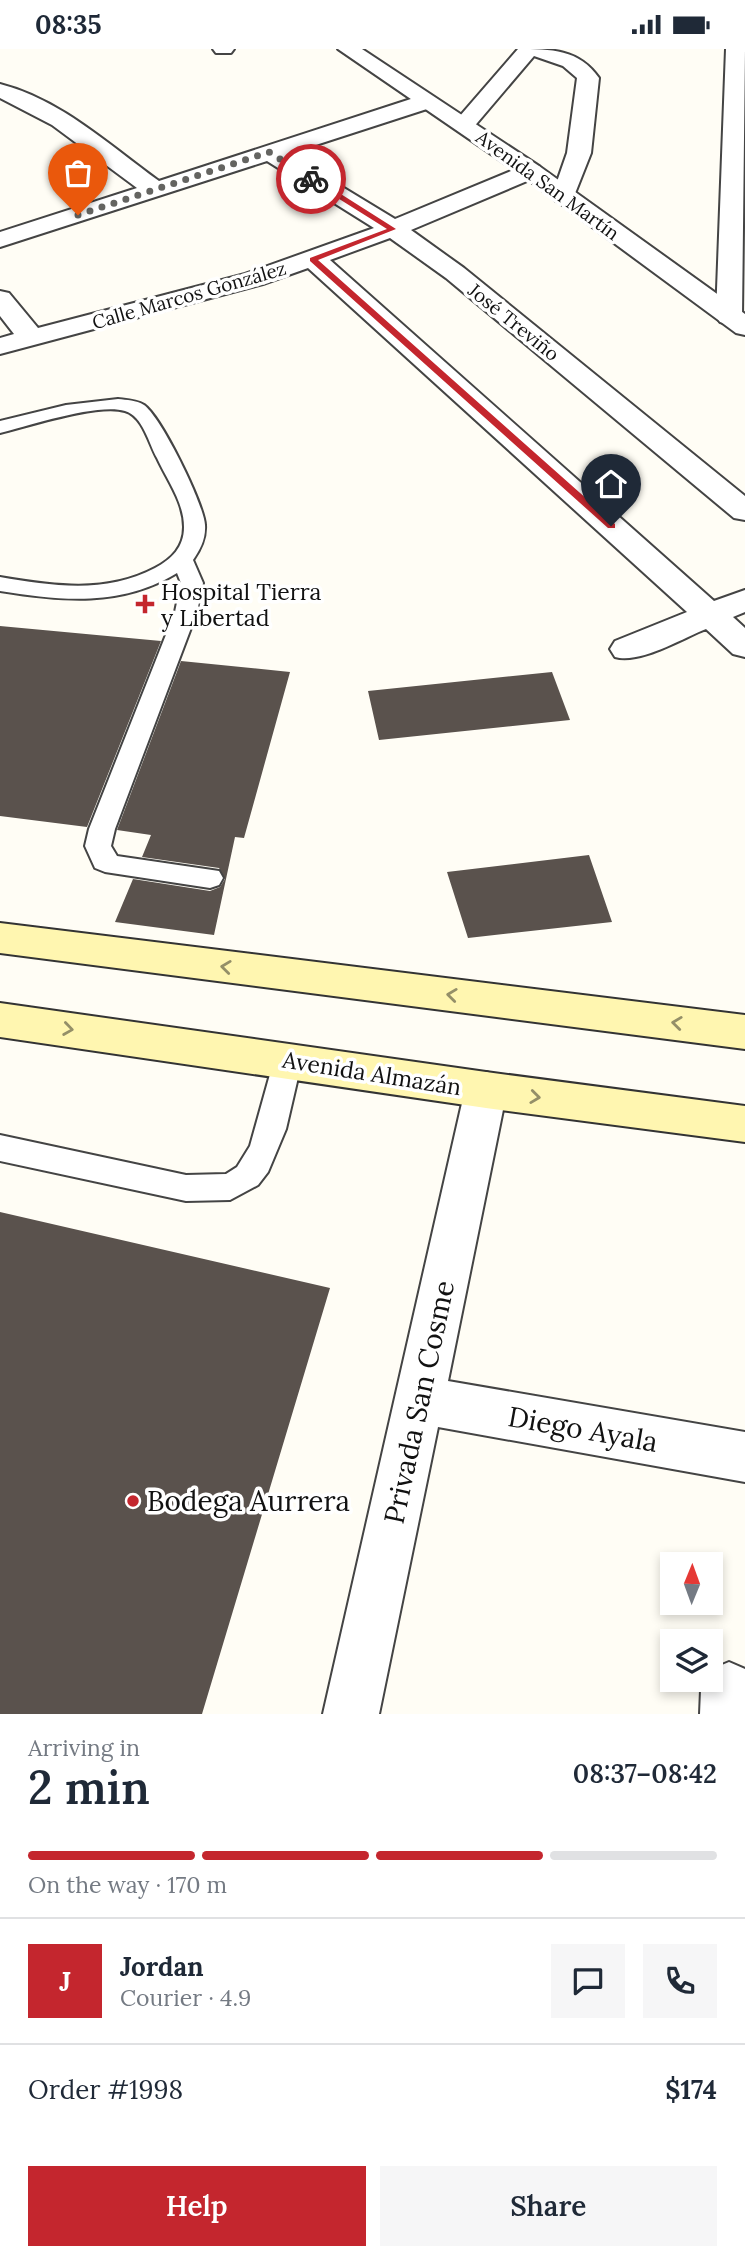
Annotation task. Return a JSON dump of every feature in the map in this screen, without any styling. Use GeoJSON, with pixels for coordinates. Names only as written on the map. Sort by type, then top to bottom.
{"type":"FeatureCollection","features":[{"type":"Feature","properties":{"kind":"main road"},"geometry":{"type":"LineString","coordinates":[[0,938],[745,1032]]}},
{"type":"Feature","properties":{"kind":"main road","name":"Avenida Almazán"},"geometry":{"type":"LineString","coordinates":[[0,1020],[486,1090],[745,1124]]}},
{"type":"Feature","properties":{"kind":"street","name":"Avenida San Martín"},"geometry":{"type":"LineString","coordinates":[[348,49],[531,171],[737,322]]}},
{"type":"Feature","properties":{"kind":"street"},"geometry":{"type":"LineString","coordinates":[[736,49],[737,322]]}},
{"type":"Feature","properties":{"kind":"street"},"geometry":{"type":"LineString","coordinates":[[464,124],[519,54],[569,60],[583,68],[588,78],[579,153],[564,196]]}},
{"type":"Feature","properties":{"kind":"street"},"geometry":{"type":"LineString","coordinates":[[0,91],[57,120],[156,190]]}},
{"type":"Feature","properties":{"kind":"street"},"geometry":{"type":"LineString","coordinates":[[0,240],[425,102]]}},
{"type":"Feature","properties":{"kind":"street","name":"José Treviño"},"geometry":{"type":"LineString","coordinates":[[269,152],[393,229],[455,273],[745,511]]}},
{"type":"Feature","properties":{"kind":"street","name":"Calle Marcos González"},"geometry":{"type":"LineString","coordinates":[[0,345],[181,299],[313,259],[393,229],[531,171]]}},
{"type":"Feature","properties":{"kind":"street"},"geometry":{"type":"LineString","coordinates":[[313,259],[745,646]]}},
{"type":"Feature","properties":{"kind":"street"},"geometry":{"type":"LineString","coordinates":[[0,299],[32,338]]}},
{"type":"Feature","properties":{"kind":"street"},"geometry":{"type":"LineString","coordinates":[[627,649],[745,600]]}},
{"type":"Feature","properties":{"kind":"street","name":"Privada San Cosme"},"geometry":{"type":"LineString","coordinates":[[351,1714],[486,1090]]}},
{"type":"Feature","properties":{"kind":"street","name":"Diego Ayala"},"geometry":{"type":"LineString","coordinates":[[420,1400],[745,1457]]}},
{"type":"Feature","properties":{"kind":"lane"},"geometry":{"type":"LineString","coordinates":[[0,427],[83,409],[118,404],[133,406],[141,412],[163,449],[191,512],[194,535],[183,562],[148,581],[102,594],[68,594],[0,584]]}},
{"type":"Feature","properties":{"kind":"lane"},"geometry":{"type":"LineString","coordinates":[[183,562],[192,583],[186,613],[102,829],[98,846],[104,861],[114,865],[210,878]]}},
{"type":"Feature","properties":{"kind":"lane"},"geometry":{"type":"LineString","coordinates":[[0,1147],[187,1188],[211,1189],[237,1184],[253,1171],[262,1154],[288,1060]]}},
{"type":"Feature","properties":{"kind":"building"},"geometry":{"type":"Polygon","coordinates":[[[0,626],[161,641],[87,827],[0,816],[0,626]]]}},
{"type":"Feature","properties":{"kind":"building"},"geometry":{"type":"Polygon","coordinates":[[[181,661],[290,672],[244,838],[235,837],[214,935],[115,922],[133,879],[210,891],[220,887],[225,879],[219,868],[142,857],[151,835],[117,830],[181,661]]]}},
{"type":"Feature","properties":{"kind":"building"},"geometry":{"type":"Polygon","coordinates":[[[552,672],[570,720],[379,740],[368,691],[552,672]]]}},
{"type":"Feature","properties":{"kind":"building"},"geometry":{"type":"Polygon","coordinates":[[[589,855],[612,922],[468,938],[447,872],[589,855]]]}},
{"type":"Feature","properties":{"kind":"building","name":"Bodega Aurrera"},"geometry":{"type":"Polygon","coordinates":[[[0,1212],[330,1288],[202,1714],[0,1714],[0,1212]]]}},
{"type":"Feature","properties":{"kind":"way so far"},"geometry":{"type":"LineString","coordinates":[[78,215],[269,152],[311,179]]}},
{"type":"Feature","properties":{"kind":"place","name":"Hospital Tierra y Libertad"},"geometry":{"type":"Point","coordinates":[145,604]}},
{"type":"Feature","properties":{"kind":"place","name":"Bodega Aurrera"},"geometry":{"type":"Point","coordinates":[133,1501]}},
{"type":"Feature","properties":{"kind":"route"},"geometry":{"type":"LineString","coordinates":[[311,179],[393,229],[313,259],[611,526]]}}]}
